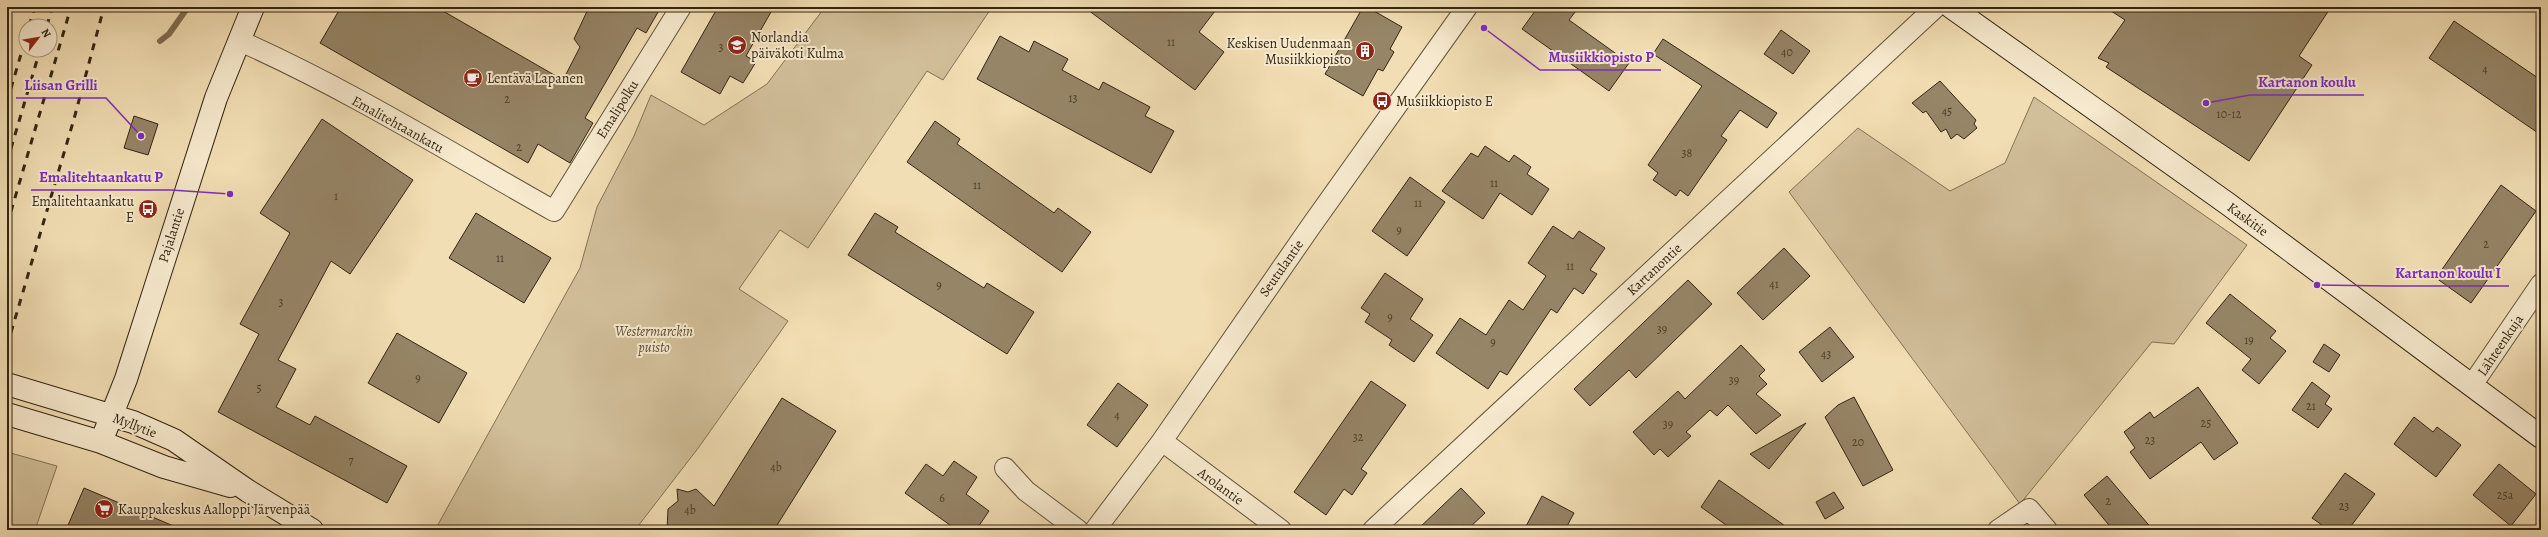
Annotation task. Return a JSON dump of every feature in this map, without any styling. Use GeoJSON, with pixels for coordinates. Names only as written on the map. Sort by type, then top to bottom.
{"type":"FeatureCollection","features":[{"type":"Feature","properties":{"kind":"street","name":"Pajalantie"},"geometry":{"type":"LineString","coordinates":[[101,442],[126,379],[216,98],[253,7]]}},
{"type":"Feature","properties":{"kind":"street","name":"Emalipolku"},"geometry":{"type":"LineString","coordinates":[[554,211],[681,7]]}},
{"type":"Feature","properties":{"kind":"street","name":"Seutulantie"},"geometry":{"type":"LineString","coordinates":[[1095,530],[1162,441],[1311,226],[1467,7]]}},
{"type":"Feature","properties":{"kind":"street","name":"Kartanontie"},"geometry":{"type":"LineString","coordinates":[[1373,530],[1936,7]]}},
{"type":"Feature","properties":{"kind":"street","name":"Kaskitie"},"geometry":{"type":"LineString","coordinates":[[1951,7],[2228,204],[2541,437]]}},
{"type":"Feature","properties":{"kind":"street","name":"Emalitehtaankatu"},"geometry":{"type":"LineString","coordinates":[[240,41],[273,56],[394,121],[554,211]]}},
{"type":"Feature","properties":{"kind":"street","name":"Lähteenkuja"},"geometry":{"type":"LineString","coordinates":[[2472,385],[2541,284]]}},
{"type":"Feature","properties":{"kind":"street","name":"Myllytie"},"geometry":{"type":"LineString","coordinates":[[10,385],[133,422],[174,440],[248,491],[312,530]]}},
{"type":"Feature","properties":{"kind":"street","name":"Myllytie"},"geometry":{"type":"LineString","coordinates":[[7,414],[101,442],[164,467],[248,491]]}},
{"type":"Feature","properties":{"kind":"street","name":"Arolantie"},"geometry":{"type":"LineString","coordinates":[[1162,441],[1280,530]]}},
{"type":"Feature","properties":{"kind":"street"},"geometry":{"type":"LineString","coordinates":[[1005,468],[1026,491],[1078,530]]}},
{"type":"Feature","properties":{"kind":"street"},"geometry":{"type":"LineString","coordinates":[[1998,530],[2029,509],[2047,530]]}},
{"type":"Feature","properties":{"kind":"green space","name":"Westermarckin puisto"},"geometry":{"type":"Polygon","coordinates":[[[825,7],[992,7],[943,80],[927,71],[808,248],[780,230],[739,289],[788,321],[699,447],[635,530],[435,530],[580,268],[597,207],[634,136],[651,95],[704,125],[767,84],[825,7]]]}},
{"type":"Feature","properties":{"kind":"green space"},"geometry":{"type":"Polygon","coordinates":[[[2034,97],[2247,245],[2174,344],[2152,342],[2020,504],[1789,192],[1858,128],[1950,191],[2005,163],[2034,97]]]}},
{"type":"Feature","properties":{"kind":"green space"},"geometry":{"type":"Polygon","coordinates":[[[7,452],[57,466],[35,530],[7,530],[7,452]]]}},
{"type":"Feature","properties":{"kind":"building"},"geometry":{"type":"Polygon","coordinates":[[[341,7],[436,7],[563,80],[580,47],[574,39],[589,7],[661,7],[646,33],[637,28],[585,118],[593,123],[570,163],[538,144],[528,163],[320,43],[341,7]]]}},
{"type":"Feature","properties":{"kind":"building"},"geometry":{"type":"Polygon","coordinates":[[[718,7],[762,7],[771,12],[746,56],[756,62],[743,83],[730,76],[720,94],[681,72],[718,7]]]}},
{"type":"Feature","properties":{"kind":"building"},"geometry":{"type":"Polygon","coordinates":[[[1084,7],[1218,7],[1199,32],[1224,52],[1195,90],[1084,7]]]}},
{"type":"Feature","properties":{"kind":"building","name":"Keskisen Uudenmaan Musiikkiopisto"},"geometry":{"type":"Polygon","coordinates":[[[1363,7],[1367,7],[1402,27],[1390,49],[1394,52],[1383,71],[1378,69],[1363,96],[1325,74],[1363,7]]]}},
{"type":"Feature","properties":{"kind":"building"},"geometry":{"type":"Polygon","coordinates":[[[1538,7],[1579,7],[1569,20],[1629,63],[1609,91],[1522,29],[1538,7]]]}},
{"type":"Feature","properties":{"kind":"building"},"geometry":{"type":"Polygon","coordinates":[[[2105,7],[2331,7],[2299,56],[2312,65],[2249,161],[2106,67],[2109,63],[2098,58],[2125,20],[2105,7]]]}},
{"type":"Feature","properties":{"kind":"building"},"geometry":{"type":"Polygon","coordinates":[[[2454,21],[2541,80],[2541,135],[2429,58],[2454,21]]]}},
{"type":"Feature","properties":{"kind":"building"},"geometry":{"type":"Polygon","coordinates":[[[1781,30],[1810,51],[1793,74],[1764,54],[1781,30]]]}},
{"type":"Feature","properties":{"kind":"building"},"geometry":{"type":"Polygon","coordinates":[[[1000,36],[1029,52],[1034,41],[1068,59],[1062,70],[1099,90],[1103,82],[1150,107],[1145,116],[1174,131],[1151,173],[977,79],[1000,36]]]}},
{"type":"Feature","properties":{"kind":"building"},"geometry":{"type":"Polygon","coordinates":[[[1663,39],[1777,113],[1767,128],[1740,110],[1721,136],[1727,140],[1688,196],[1680,190],[1676,196],[1653,180],[1658,173],[1648,165],[1702,86],[1653,54],[1663,39]]]}},
{"type":"Feature","properties":{"kind":"building"},"geometry":{"type":"Polygon","coordinates":[[[1940,81],[1976,120],[1974,124],[1977,128],[1964,139],[1957,134],[1951,139],[1946,129],[1941,132],[1926,111],[1923,113],[1912,103],[1940,81]]]}},
{"type":"Feature","properties":{"kind":"building"},"geometry":{"type":"Polygon","coordinates":[[[134,116],[158,124],[148,155],[124,148],[134,116]]]}},
{"type":"Feature","properties":{"kind":"building"},"geometry":{"type":"Polygon","coordinates":[[[322,119],[413,180],[350,274],[331,261],[278,360],[296,369],[276,407],[310,425],[315,416],[407,466],[387,503],[218,412],[259,334],[240,324],[290,233],[260,213],[322,119]]]}},
{"type":"Feature","properties":{"kind":"building"},"geometry":{"type":"Polygon","coordinates":[[[935,121],[960,139],[957,144],[1054,213],[1058,208],[1091,232],[1062,272],[907,162],[935,121]]]}},
{"type":"Feature","properties":{"kind":"building"},"geometry":{"type":"Polygon","coordinates":[[[1485,146],[1509,162],[1514,155],[1531,167],[1527,174],[1549,189],[1532,215],[1500,193],[1483,219],[1442,191],[1471,153],[1478,157],[1485,146]]]}},
{"type":"Feature","properties":{"kind":"building"},"geometry":{"type":"Polygon","coordinates":[[[1410,177],[1445,202],[1407,256],[1372,231],[1410,177]]]}},
{"type":"Feature","properties":{"kind":"building"},"geometry":{"type":"Polygon","coordinates":[[[2501,185],[2536,211],[2471,303],[2436,278],[2501,185]]]}},
{"type":"Feature","properties":{"kind":"building"},"geometry":{"type":"Polygon","coordinates":[[[476,213],[551,258],[524,303],[449,258],[476,213]]]}},
{"type":"Feature","properties":{"kind":"building"},"geometry":{"type":"Polygon","coordinates":[[[875,213],[898,227],[895,232],[984,288],[987,283],[1034,312],[1007,354],[848,255],[875,213]]]}},
{"type":"Feature","properties":{"kind":"building"},"geometry":{"type":"Polygon","coordinates":[[[1553,226],[1573,239],[1579,231],[1605,248],[1590,270],[1597,274],[1583,294],[1574,288],[1557,313],[1551,309],[1507,375],[1500,371],[1488,389],[1436,353],[1460,318],[1486,335],[1509,300],[1523,310],[1546,276],[1528,263],[1553,226]]]}},
{"type":"Feature","properties":{"kind":"building"},"geometry":{"type":"Polygon","coordinates":[[[1784,248],[1810,276],[1763,320],[1737,293],[1784,248]]]}},
{"type":"Feature","properties":{"kind":"building"},"geometry":{"type":"Polygon","coordinates":[[[1385,273],[1423,299],[1410,319],[1433,335],[1414,362],[1389,345],[1392,340],[1365,322],[1370,314],[1361,308],[1385,273]]]}},
{"type":"Feature","properties":{"kind":"building"},"geometry":{"type":"Polygon","coordinates":[[[1688,280],[1712,304],[1636,378],[1629,370],[1590,406],[1574,389],[1688,280]]]}},
{"type":"Feature","properties":{"kind":"building"},"geometry":{"type":"Polygon","coordinates":[[[2230,294],[2276,331],[2270,338],[2286,351],[2259,384],[2242,370],[2251,359],[2206,323],[2230,294]]]}},
{"type":"Feature","properties":{"kind":"building"},"geometry":{"type":"Polygon","coordinates":[[[1830,327],[1854,357],[1822,382],[1799,352],[1830,327]]]}},
{"type":"Feature","properties":{"kind":"building"},"geometry":{"type":"Polygon","coordinates":[[[397,333],[467,373],[439,423],[368,383],[397,333]]]}},
{"type":"Feature","properties":{"kind":"building"},"geometry":{"type":"Polygon","coordinates":[[[2324,344],[2340,355],[2329,372],[2313,362],[2324,344]]]}},
{"type":"Feature","properties":{"kind":"building"},"geometry":{"type":"Polygon","coordinates":[[[1741,345],[1765,370],[1759,376],[1767,384],[1756,394],[1781,415],[1756,434],[1728,405],[1717,416],[1710,410],[1686,432],[1691,436],[1668,457],[1660,449],[1654,455],[1633,432],[1678,391],[1685,399],[1741,345]]]}},
{"type":"Feature","properties":{"kind":"building"},"geometry":{"type":"Polygon","coordinates":[[[1371,381],[1406,405],[1361,469],[1367,473],[1352,495],[1344,489],[1326,515],[1294,492],[1371,381]]]}},
{"type":"Feature","properties":{"kind":"building"},"geometry":{"type":"Polygon","coordinates":[[[2312,382],[2330,396],[2325,404],[2332,409],[2318,428],[2292,410],[2312,382]]]}},
{"type":"Feature","properties":{"kind":"building"},"geometry":{"type":"Polygon","coordinates":[[[1118,383],[1148,405],[1117,447],[1087,425],[1118,383]]]}},
{"type":"Feature","properties":{"kind":"building"},"geometry":{"type":"Polygon","coordinates":[[[2198,387],[2238,443],[2214,460],[2201,442],[2150,479],[2130,452],[2135,448],[2124,432],[2150,412],[2154,418],[2198,387]]]}},
{"type":"Feature","properties":{"kind":"building"},"geometry":{"type":"Polygon","coordinates":[[[1854,397],[1893,470],[1863,486],[1825,417],[1838,405],[1854,397]]]}},
{"type":"Feature","properties":{"kind":"building"},"geometry":{"type":"Polygon","coordinates":[[[782,398],[836,431],[774,530],[667,530],[668,509],[678,501],[677,489],[688,492],[696,489],[714,506],[782,398]]]}},
{"type":"Feature","properties":{"kind":"building"},"geometry":{"type":"Polygon","coordinates":[[[2414,417],[2433,432],[2437,427],[2461,445],[2436,477],[2394,444],[2414,417]]]}},
{"type":"Feature","properties":{"kind":"building"},"geometry":{"type":"Polygon","coordinates":[[[1806,423],[1769,469],[1750,454],[1806,423]]]}},
{"type":"Feature","properties":{"kind":"building"},"geometry":{"type":"Polygon","coordinates":[[[954,461],[977,477],[966,494],[989,511],[976,530],[957,530],[905,493],[926,464],[943,476],[954,461]]]}},
{"type":"Feature","properties":{"kind":"building"},"geometry":{"type":"Polygon","coordinates":[[[2499,464],[2536,494],[2511,526],[2473,495],[2499,464]]]}},
{"type":"Feature","properties":{"kind":"building"},"geometry":{"type":"Polygon","coordinates":[[[2345,473],[2375,494],[2348,530],[2329,530],[2312,518],[2345,473]]]}},
{"type":"Feature","properties":{"kind":"building"},"geometry":{"type":"Polygon","coordinates":[[[2107,476],[2153,530],[2113,530],[2084,495],[2107,476]]]}},
{"type":"Feature","properties":{"kind":"building"},"geometry":{"type":"Polygon","coordinates":[[[1719,480],[1791,530],[1733,530],[1701,507],[1719,480]]]}},
{"type":"Feature","properties":{"kind":"building","name":"Kauppakeskus Aalloppi Järvenpää"},"geometry":{"type":"Polygon","coordinates":[[[84,488],[183,530],[66,530],[84,488]]]}},
{"type":"Feature","properties":{"kind":"building"},"geometry":{"type":"Polygon","coordinates":[[[1461,488],[1485,513],[1467,530],[1417,530],[1461,488]]]}},
{"type":"Feature","properties":{"kind":"building"},"geometry":{"type":"Polygon","coordinates":[[[1834,492],[1844,508],[1825,519],[1816,502],[1834,492]]]}},
{"type":"Feature","properties":{"kind":"building"},"geometry":{"type":"Polygon","coordinates":[[[1542,496],[1574,513],[1565,530],[1524,530],[1542,496]]]}},
{"type":"Feature","properties":{"kind":"waterway"},"geometry":{"type":"LineString","coordinates":[[160,41],[169,34],[188,7]]}},
{"type":"Feature","properties":{"kind":"railway"},"geometry":{"type":"LineString","coordinates":[[32,18],[35,7]]}},
{"type":"Feature","properties":{"kind":"railway"},"geometry":{"type":"LineString","coordinates":[[49,18],[52,7]]}},
{"type":"Feature","properties":{"kind":"railway"},"geometry":{"type":"LineString","coordinates":[[7,225],[71,7]]}},
{"type":"Feature","properties":{"kind":"railway"},"geometry":{"type":"LineString","coordinates":[[7,346],[74,119],[104,7]]}},
{"type":"Feature","properties":{"kind":"railway"},"geometry":{"type":"LineString","coordinates":[[7,102],[20,58]]}},
{"type":"Feature","properties":{"kind":"railway"},"geometry":{"type":"LineString","coordinates":[[7,162],[38,58]]}},
{"type":"Feature","properties":{"kind":"place","name":"Musiikkiopisto P"},"geometry":{"type":"Point","coordinates":[1484,28]}},
{"type":"Feature","properties":{"kind":"place","name":"Norlandia päiväkoti Kulma"},"geometry":{"type":"Point","coordinates":[737,45]}},
{"type":"Feature","properties":{"kind":"place","name":"Keskisen Uudenmaan Musiikkiopisto"},"geometry":{"type":"Point","coordinates":[1365,51]}},
{"type":"Feature","properties":{"kind":"place","name":"Lentävä Lapanen"},"geometry":{"type":"Point","coordinates":[473,78]}},
{"type":"Feature","properties":{"kind":"place","name":"Musiikkiopisto E"},"geometry":{"type":"Point","coordinates":[1382,101]}},
{"type":"Feature","properties":{"kind":"place","name":"Kartanon koulu"},"geometry":{"type":"Point","coordinates":[2206,103]}},
{"type":"Feature","properties":{"kind":"place","name":"Liisan Grilli"},"geometry":{"type":"Point","coordinates":[141,136]}},
{"type":"Feature","properties":{"kind":"place","name":"Emalitehtaankatu P"},"geometry":{"type":"Point","coordinates":[230,194]}},
{"type":"Feature","properties":{"kind":"place","name":"Emalitehtaankatu E"},"geometry":{"type":"Point","coordinates":[148,209]}},
{"type":"Feature","properties":{"kind":"place","name":"Kartanon koulu I"},"geometry":{"type":"Point","coordinates":[2317,285]}},
{"type":"Feature","properties":{"kind":"place","name":"Kauppakeskus Aalloppi Järvenpää"},"geometry":{"type":"Point","coordinates":[104,509]}}]}
